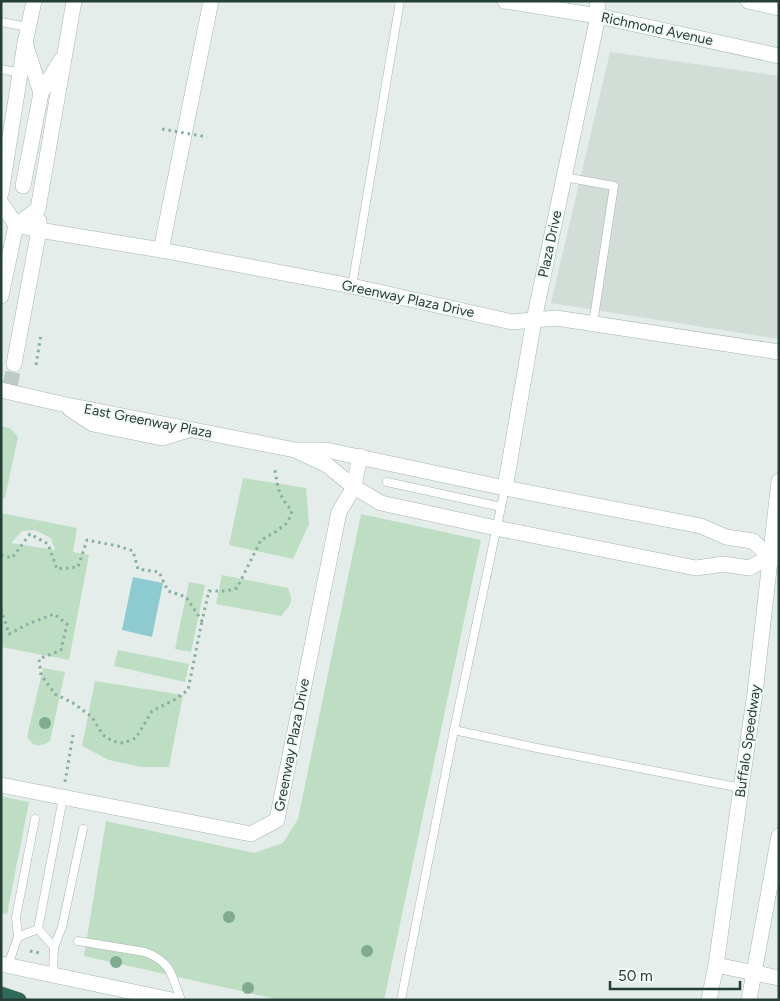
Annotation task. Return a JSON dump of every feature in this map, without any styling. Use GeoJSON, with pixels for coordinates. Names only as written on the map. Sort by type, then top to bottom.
{"type":"FeatureCollection","features":[{"type":"Feature","properties":{"kind":"highway"},"geometry":{"type":"LineString","coordinates":[[1,994],[19,1000]]}},
{"type":"Feature","properties":{"kind":"street"},"geometry":{"type":"LineString","coordinates":[[1,193],[28,27],[34,1]]}},
{"type":"Feature","properties":{"kind":"street"},"geometry":{"type":"LineString","coordinates":[[14,364],[39,230],[38,209],[74,1]]}},
{"type":"Feature","properties":{"kind":"street"},"geometry":{"type":"LineString","coordinates":[[161,250],[211,1]]}},
{"type":"Feature","properties":{"kind":"street","name":"Richmond Avenue"},"geometry":{"type":"LineString","coordinates":[[505,1],[598,8],[779,56]]}},
{"type":"Feature","properties":{"kind":"street"},"geometry":{"type":"LineString","coordinates":[[748,1],[779,8]]}},
{"type":"Feature","properties":{"kind":"street","name":"Plaza Drive"},"geometry":{"type":"LineString","coordinates":[[505,488],[534,320],[598,8]]}},
{"type":"Feature","properties":{"kind":"street"},"geometry":{"type":"LineString","coordinates":[[26,43],[40,92]]}},
{"type":"Feature","properties":{"kind":"street"},"geometry":{"type":"LineString","coordinates":[[748,49],[779,69]]}},
{"type":"Feature","properties":{"kind":"street"},"geometry":{"type":"LineString","coordinates":[[23,186],[40,92],[65,52]]}},
{"type":"Feature","properties":{"kind":"street"},"geometry":{"type":"LineString","coordinates":[[1,203],[16,225]]}},
{"type":"Feature","properties":{"kind":"street"},"geometry":{"type":"LineString","coordinates":[[1,296],[16,225],[38,209]]}},
{"type":"Feature","properties":{"kind":"street","name":"Greenway Plaza Drive"},"geometry":{"type":"LineString","coordinates":[[16,225],[352,286],[512,322],[556,318],[779,352]]}},
{"type":"Feature","properties":{"kind":"street","name":"East Greenway Plaza"},"geometry":{"type":"LineString","coordinates":[[1,390],[62,404],[93,424],[162,438],[189,429],[295,450]]}},
{"type":"Feature","properties":{"kind":"street"},"geometry":{"type":"LineString","coordinates":[[295,450],[326,450],[360,456],[505,488],[701,526],[726,537],[753,541],[774,557],[749,568],[724,564],[696,568],[381,503],[354,487],[328,465],[295,450]]}},
{"type":"Feature","properties":{"kind":"street","name":"Greenway Plaza Drive"},"geometry":{"type":"LineString","coordinates":[[63,798],[251,834],[277,820],[340,512],[354,487],[360,456]]}},
{"type":"Feature","properties":{"kind":"street","name":"Buffalo Speedway"},"geometry":{"type":"LineString","coordinates":[[709,1000],[716,966],[774,557],[779,481]]}},
{"type":"Feature","properties":{"kind":"street"},"geometry":{"type":"LineString","coordinates":[[1,785],[63,798]]}},
{"type":"Feature","properties":{"kind":"street"},"geometry":{"type":"LineString","coordinates":[[749,1000],[779,836]]}},
{"type":"Feature","properties":{"kind":"street"},"geometry":{"type":"LineString","coordinates":[[4,965],[172,1000]]}},
{"type":"Feature","properties":{"kind":"street"},"geometry":{"type":"LineString","coordinates":[[716,966],[779,978]]}},
{"type":"Feature","properties":{"kind":"lane"},"geometry":{"type":"LineString","coordinates":[[352,286],[400,1]]}},
{"type":"Feature","properties":{"kind":"lane"},"geometry":{"type":"LineString","coordinates":[[1,22],[28,27]]}},
{"type":"Feature","properties":{"kind":"lane"},"geometry":{"type":"LineString","coordinates":[[1,69],[21,73]]}},
{"type":"Feature","properties":{"kind":"lane"},"geometry":{"type":"LineString","coordinates":[[564,177],[614,186],[593,324]]}},
{"type":"Feature","properties":{"kind":"lane"},"geometry":{"type":"LineString","coordinates":[[387,482],[501,507]]}},
{"type":"Feature","properties":{"kind":"lane"},"geometry":{"type":"LineString","coordinates":[[401,1000],[454,730],[505,488]]}},
{"type":"Feature","properties":{"kind":"lane"},"geometry":{"type":"LineString","coordinates":[[454,730],[741,788]]}},
{"type":"Feature","properties":{"kind":"lane"},"geometry":{"type":"LineString","coordinates":[[38,929],[63,798]]}},
{"type":"Feature","properties":{"kind":"lane"},"geometry":{"type":"LineString","coordinates":[[4,965],[18,937],[16,917],[35,819]]}},
{"type":"Feature","properties":{"kind":"lane"},"geometry":{"type":"LineString","coordinates":[[53,975],[54,947],[62,927],[83,829]]}},
{"type":"Feature","properties":{"kind":"lane"},"geometry":{"type":"LineString","coordinates":[[18,937],[38,929]]}},
{"type":"Feature","properties":{"kind":"lane"},"geometry":{"type":"LineString","coordinates":[[38,929],[54,947]]}},
{"type":"Feature","properties":{"kind":"lane"},"geometry":{"type":"LineString","coordinates":[[78,941],[145,952],[158,958],[174,976],[174,981],[182,1000]]}},
{"type":"Feature","properties":{"kind":"path"},"geometry":{"type":"LineString","coordinates":[[162,129],[207,137]]}},
{"type":"Feature","properties":{"kind":"path"},"geometry":{"type":"LineString","coordinates":[[36,365],[42,335]]}},
{"type":"Feature","properties":{"kind":"path"},"geometry":{"type":"LineString","coordinates":[[1,609],[10,634],[28,624],[54,614],[67,624],[61,650],[39,659],[41,675],[55,694],[74,703],[92,718],[103,736],[112,742],[123,743],[136,738],[152,711],[174,700],[188,690],[209,592],[237,588],[261,540],[288,522],[292,511],[279,492],[275,470]]}},
{"type":"Feature","properties":{"kind":"path"},"geometry":{"type":"LineString","coordinates":[[1,555],[12,558],[30,534],[48,544],[57,569],[78,567],[87,540],[118,546],[133,551],[138,569],[159,572],[168,591],[186,597],[202,621]]}},
{"type":"Feature","properties":{"kind":"path"},"geometry":{"type":"LineString","coordinates":[[63,798],[73,736]]}},
{"type":"Feature","properties":{"kind":"path"},"geometry":{"type":"LineString","coordinates":[[30,951],[40,953]]}},
{"type":"Feature","properties":{"kind":"shaded area"},"geometry":{"type":"Polygon","coordinates":[[[610,52],[779,76],[779,339],[551,303],[610,52]]]}},
{"type":"Feature","properties":{"kind":"green space"},"geometry":{"type":"Polygon","coordinates":[[[2,426],[11,429],[18,437],[5,498],[1,498],[2,426]]]}},
{"type":"Feature","properties":{"kind":"green space"},"geometry":{"type":"Polygon","coordinates":[[[243,478],[306,488],[309,524],[293,559],[229,545],[243,478]]]}},
{"type":"Feature","properties":{"kind":"green space"},"geometry":{"type":"Polygon","coordinates":[[[1,513],[77,528],[73,552],[89,555],[69,660],[1,647],[1,513]],[[35,530],[22,531],[11,543],[55,550],[51,538],[35,530]]]}},
{"type":"Feature","properties":{"kind":"green space"},"geometry":{"type":"Polygon","coordinates":[[[361,514],[481,540],[384,1000],[280,1000],[84,956],[106,821],[254,853],[283,843],[298,819],[361,514]]]}},
{"type":"Feature","properties":{"kind":"green space"},"geometry":{"type":"Polygon","coordinates":[[[222,575],[288,588],[291,597],[290,603],[281,616],[216,604],[222,575]]]}},
{"type":"Feature","properties":{"kind":"green space"},"geometry":{"type":"Polygon","coordinates":[[[189,582],[205,585],[191,652],[175,649],[189,582]]]}},
{"type":"Feature","properties":{"kind":"green space"},"geometry":{"type":"Polygon","coordinates":[[[118,650],[189,664],[185,682],[114,666],[118,650]]]}},
{"type":"Feature","properties":{"kind":"green space"},"geometry":{"type":"Polygon","coordinates":[[[43,668],[65,672],[50,741],[35,745],[27,737],[43,668]]]}},
{"type":"Feature","properties":{"kind":"green space"},"geometry":{"type":"Polygon","coordinates":[[[95,681],[183,695],[169,767],[141,767],[109,760],[82,746],[95,681]]]}},
{"type":"Feature","properties":{"kind":"green space"},"geometry":{"type":"Polygon","coordinates":[[[1,796],[29,802],[7,914],[1,913],[1,796]]]}},
{"type":"Feature","properties":{"kind":"water"},"geometry":{"type":"Polygon","coordinates":[[[133,577],[163,583],[152,637],[122,630],[133,577]]]}},
{"type":"Feature","properties":{"kind":"tunnel"},"geometry":{"type":"LineString","coordinates":[[10,387],[14,364]]}}]}
